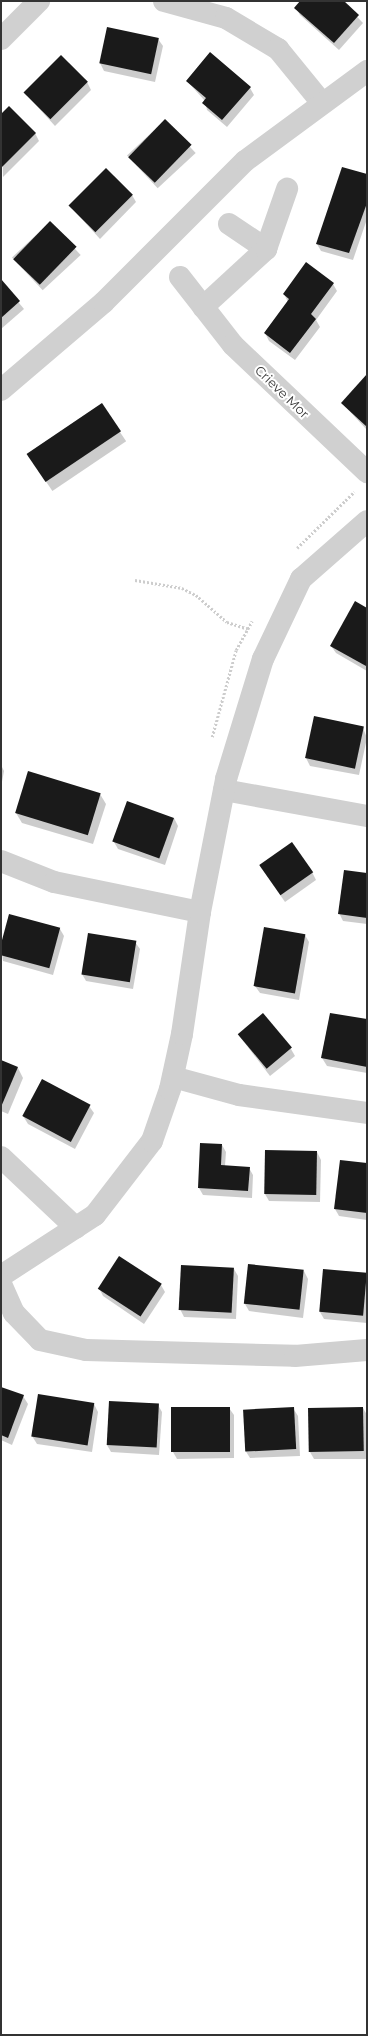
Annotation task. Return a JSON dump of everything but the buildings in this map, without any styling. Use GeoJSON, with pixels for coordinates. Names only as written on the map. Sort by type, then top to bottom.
{"type":"FeatureCollection","features":[{"type":"Feature","properties":{"kind":"street"},"geometry":{"type":"LineString","coordinates":[[1,40],[39,1]]}},
{"type":"Feature","properties":{"kind":"street"},"geometry":{"type":"LineString","coordinates":[[164,1],[226,18],[278,49],[322,103]]}},
{"type":"Feature","properties":{"kind":"street"},"geometry":{"type":"LineString","coordinates":[[1,390],[104,302],[245,161],[367,71]]}},
{"type":"Feature","properties":{"kind":"street"},"geometry":{"type":"LineString","coordinates":[[204,307],[266,249],[287,189]]}},
{"type":"Feature","properties":{"kind":"street"},"geometry":{"type":"LineString","coordinates":[[229,224],[266,249]]}},
{"type":"Feature","properties":{"kind":"street","name":"Crieve Mor"},"geometry":{"type":"LineString","coordinates":[[180,277],[234,345],[367,472]]}},
{"type":"Feature","properties":{"kind":"street"},"geometry":{"type":"LineString","coordinates":[[1,1276],[95,1215],[152,1141],[172,1077],[200,912],[224,790],[263,659],[301,580],[367,521]]}},
{"type":"Feature","properties":{"kind":"street"},"geometry":{"type":"LineString","coordinates":[[224,790],[367,816]]}},
{"type":"Feature","properties":{"kind":"street"},"geometry":{"type":"LineString","coordinates":[[1,861],[54,882],[200,912]]}},
{"type":"Feature","properties":{"kind":"street"},"geometry":{"type":"LineString","coordinates":[[172,1077],[239,1095],[367,1113]]}},
{"type":"Feature","properties":{"kind":"street"},"geometry":{"type":"LineString","coordinates":[[1,1157],[76,1228]]}},
{"type":"Feature","properties":{"kind":"street"},"geometry":{"type":"LineString","coordinates":[[1,1284],[14,1313],[40,1340],[86,1350],[295,1356],[367,1350]]}},
{"type":"Feature","properties":{"kind":"path"},"geometry":{"type":"LineString","coordinates":[[135,580],[182,588],[196,595],[227,622],[248,629]]}}]}
